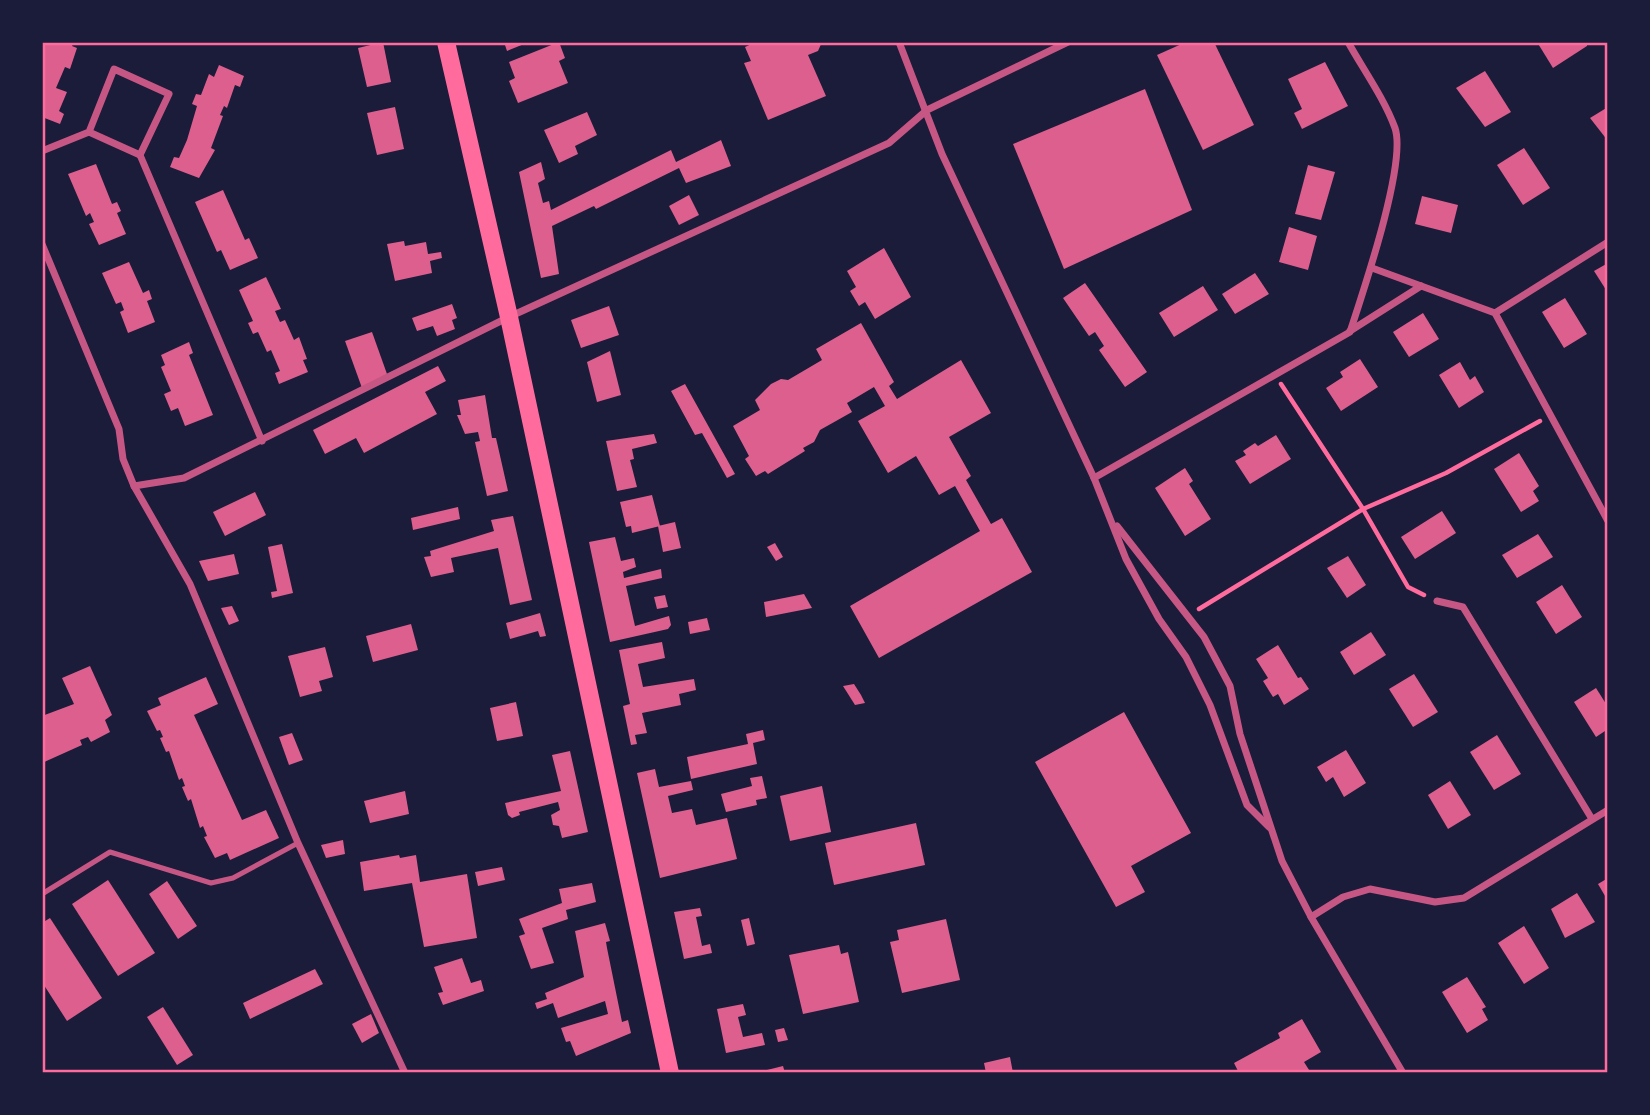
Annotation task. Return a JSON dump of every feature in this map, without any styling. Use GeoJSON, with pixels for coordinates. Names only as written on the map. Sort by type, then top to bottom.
{"type":"FeatureCollection","features":[{"type":"Feature","properties":{"kind":"main road"},"geometry":{"type":"LineString","coordinates":[[446,42],[509,317],[670,1073]]}},
{"type":"Feature","properties":{"kind":"street"},"geometry":{"type":"LineString","coordinates":[[899,42],[942,154],[1094,478],[1126,559],[1159,619],[1186,657],[1210,705],[1247,805],[1269,827]]}},
{"type":"Feature","properties":{"kind":"street"},"geometry":{"type":"LineString","coordinates":[[134,486],[184,478],[509,317],[889,143],[927,110],[1068,42]]}},
{"type":"Feature","properties":{"kind":"street"},"geometry":{"type":"LineString","coordinates":[[1348,42],[1395,128],[1399,149],[1372,268],[1350,332]]}},
{"type":"Feature","properties":{"kind":"street"},"geometry":{"type":"LineString","coordinates":[[89,132],[114,69],[169,94],[140,155]]}},
{"type":"Feature","properties":{"kind":"street"},"geometry":{"type":"LineString","coordinates":[[42,151],[89,132],[140,155],[262,441]]}},
{"type":"Feature","properties":{"kind":"street"},"geometry":{"type":"LineString","coordinates":[[1495,313],[1608,242]]}},
{"type":"Feature","properties":{"kind":"street"},"geometry":{"type":"LineString","coordinates":[[42,244],[119,429],[123,459],[134,486],[190,584],[298,843],[405,1073]]}},
{"type":"Feature","properties":{"kind":"street"},"geometry":{"type":"LineString","coordinates":[[1372,268],[1495,313],[1608,522]]}},
{"type":"Feature","properties":{"kind":"street"},"geometry":{"type":"LineString","coordinates":[[1094,478],[1350,332],[1421,286]]}},
{"type":"Feature","properties":{"kind":"street"},"geometry":{"type":"LineString","coordinates":[[1111,517],[1144,564],[1204,637],[1230,686],[1240,734],[1269,827],[1311,917],[1403,1073]]}},
{"type":"Feature","properties":{"kind":"street"},"geometry":{"type":"LineString","coordinates":[[1437,601],[1463,607],[1592,819]]}},
{"type":"Feature","properties":{"kind":"street"},"geometry":{"type":"LineString","coordinates":[[1311,917],[1343,897],[1370,889],[1435,902],[1464,898],[1608,810]]}},
{"type":"Feature","properties":{"kind":"lane"},"geometry":{"type":"LineString","coordinates":[[42,894],[110,852],[211,883],[233,878],[298,843]]}},
{"type":"Feature","properties":{"kind":"path"},"geometry":{"type":"LineString","coordinates":[[1275,375],[1363,509],[1408,587],[1437,601]]}},
{"type":"Feature","properties":{"kind":"path"},"geometry":{"type":"LineString","coordinates":[[1188,616],[1363,509],[1446,473],[1550,416]]}},
{"type":"Feature","properties":{"kind":"building"},"geometry":{"type":"Polygon","coordinates":[[[42,42],[74,42],[72,46],[77,48],[70,69],[65,67],[56,88],[67,92],[59,111],[64,114],[60,124],[42,117],[42,42]]]}},
{"type":"Feature","properties":{"kind":"building"},"geometry":{"type":"Polygon","coordinates":[[[383,42],[391,82],[367,87],[358,48],[383,42]]]}},
{"type":"Feature","properties":{"kind":"building"},"geometry":{"type":"Polygon","coordinates":[[[504,42],[529,42],[507,51],[504,42]]]}},
{"type":"Feature","properties":{"kind":"building"},"geometry":{"type":"Polygon","coordinates":[[[559,42],[565,58],[559,61],[568,83],[518,103],[509,81],[515,78],[509,62],[559,42]]]}},
{"type":"Feature","properties":{"kind":"building"},"geometry":{"type":"Polygon","coordinates":[[[756,42],[822,42],[818,51],[808,55],[826,96],[768,120],[744,63],[751,61],[745,47],[756,42]]]}},
{"type":"Feature","properties":{"kind":"building"},"geometry":{"type":"Polygon","coordinates":[[[1186,42],[1214,42],[1254,125],[1203,150],[1157,55],[1186,42]]]}},
{"type":"Feature","properties":{"kind":"building"},"geometry":{"type":"Polygon","coordinates":[[[1537,42],[1587,42],[1587,46],[1553,68],[1537,42]]]}},
{"type":"Feature","properties":{"kind":"building"},"geometry":{"type":"Polygon","coordinates":[[[1325,62],[1348,106],[1302,129],[1294,113],[1302,109],[1288,79],[1325,62]]]}},
{"type":"Feature","properties":{"kind":"building"},"geometry":{"type":"Polygon","coordinates":[[[219,65],[244,76],[240,87],[235,85],[227,108],[224,106],[220,115],[223,116],[211,148],[215,150],[199,178],[170,167],[174,157],[179,158],[187,140],[197,106],[192,104],[196,94],[201,95],[209,74],[214,77],[219,65]]]}},
{"type":"Feature","properties":{"kind":"building"},"geometry":{"type":"Polygon","coordinates":[[[1485,71],[1511,112],[1485,127],[1456,88],[1485,71]]]}},
{"type":"Feature","properties":{"kind":"building"},"geometry":{"type":"Polygon","coordinates":[[[1145,89],[1192,210],[1064,269],[1013,144],[1145,89]]]}},
{"type":"Feature","properties":{"kind":"building"},"geometry":{"type":"Polygon","coordinates":[[[395,107],[404,149],[377,155],[367,113],[395,107]]]}},
{"type":"Feature","properties":{"kind":"building"},"geometry":{"type":"Polygon","coordinates":[[[1608,107],[1608,141],[1590,118],[1608,107]]]}},
{"type":"Feature","properties":{"kind":"building"},"geometry":{"type":"Polygon","coordinates":[[[587,112],[597,135],[575,146],[578,154],[559,163],[544,130],[587,112]]]}},
{"type":"Feature","properties":{"kind":"building"},"geometry":{"type":"Polygon","coordinates":[[[721,140],[731,166],[686,183],[679,168],[596,209],[594,206],[552,226],[559,274],[541,278],[519,172],[541,162],[545,179],[538,183],[543,203],[549,201],[551,210],[671,150],[676,162],[721,140]]]}},
{"type":"Feature","properties":{"kind":"building"},"geometry":{"type":"Polygon","coordinates":[[[1524,148],[1550,188],[1523,205],[1497,165],[1524,148]]]}},
{"type":"Feature","properties":{"kind":"building"},"geometry":{"type":"Polygon","coordinates":[[[96,164],[112,204],[117,202],[121,211],[117,213],[126,234],[99,245],[89,224],[94,222],[90,213],[86,216],[68,174],[96,164]]]}},
{"type":"Feature","properties":{"kind":"building"},"geometry":{"type":"Polygon","coordinates":[[[1308,165],[1335,172],[1321,220],[1295,214],[1308,165]]]}},
{"type":"Feature","properties":{"kind":"building"},"geometry":{"type":"Polygon","coordinates":[[[223,190],[245,240],[249,238],[258,258],[230,270],[221,250],[217,252],[195,202],[223,190]]]}},
{"type":"Feature","properties":{"kind":"building"},"geometry":{"type":"Polygon","coordinates":[[[689,195],[699,215],[679,225],[669,206],[689,195]]]}},
{"type":"Feature","properties":{"kind":"building"},"geometry":{"type":"Polygon","coordinates":[[[1422,196],[1458,205],[1451,233],[1415,224],[1422,196]]]}},
{"type":"Feature","properties":{"kind":"building"},"geometry":{"type":"Polygon","coordinates":[[[1289,227],[1317,236],[1308,270],[1279,262],[1289,227]]]}},
{"type":"Feature","properties":{"kind":"building"},"geometry":{"type":"Polygon","coordinates":[[[404,241],[405,246],[426,242],[428,254],[441,252],[442,258],[430,261],[432,273],[395,281],[387,244],[404,241]]]}},
{"type":"Feature","properties":{"kind":"building"},"geometry":{"type":"Polygon","coordinates":[[[884,248],[911,297],[875,319],[865,302],[859,306],[850,291],[856,287],[847,271],[884,248]]]}},
{"type":"Feature","properties":{"kind":"building"},"geometry":{"type":"Polygon","coordinates":[[[129,262],[143,293],[149,290],[152,299],[147,301],[155,322],[128,333],[120,312],[124,310],[121,302],[116,304],[102,273],[129,262]]]}},
{"type":"Feature","properties":{"kind":"building"},"geometry":{"type":"Polygon","coordinates":[[[1608,263],[1608,293],[1594,271],[1608,263]]]}},
{"type":"Feature","properties":{"kind":"building"},"geometry":{"type":"Polygon","coordinates":[[[1255,273],[1269,294],[1235,314],[1222,294],[1255,273]]]}},
{"type":"Feature","properties":{"kind":"building"},"geometry":{"type":"Polygon","coordinates":[[[266,277],[281,309],[275,311],[280,322],[285,320],[294,340],[299,337],[307,359],[303,360],[308,372],[279,384],[275,373],[280,371],[271,350],[267,352],[258,332],[253,334],[248,323],[253,321],[239,290],[266,277]]]}},
{"type":"Feature","properties":{"kind":"building"},"geometry":{"type":"Polygon","coordinates":[[[1085,283],[1147,372],[1125,387],[1099,350],[1104,346],[1095,332],[1089,336],[1063,298],[1085,283]]]}},
{"type":"Feature","properties":{"kind":"building"},"geometry":{"type":"Polygon","coordinates":[[[1203,286],[1218,310],[1174,337],[1159,313],[1203,286]]]}},
{"type":"Feature","properties":{"kind":"building"},"geometry":{"type":"Polygon","coordinates":[[[1565,298],[1587,334],[1564,348],[1542,312],[1565,298]]]}},
{"type":"Feature","properties":{"kind":"building"},"geometry":{"type":"Polygon","coordinates":[[[452,304],[457,318],[452,320],[455,329],[437,336],[433,326],[417,331],[412,318],[452,304]]]}},
{"type":"Feature","properties":{"kind":"building"},"geometry":{"type":"Polygon","coordinates":[[[609,306],[619,335],[581,348],[571,320],[609,306]]]}},
{"type":"Feature","properties":{"kind":"building"},"geometry":{"type":"Polygon","coordinates":[[[1423,313],[1439,339],[1409,357],[1393,332],[1423,313]]]}},
{"type":"Feature","properties":{"kind":"building"},"geometry":{"type":"Polygon","coordinates":[[[861,323],[894,382],[889,386],[897,399],[961,360],[991,413],[949,437],[971,476],[966,480],[991,524],[1002,518],[1032,572],[879,658],[850,606],[980,531],[955,486],[939,495],[916,456],[888,473],[858,421],[885,406],[874,387],[847,403],[852,412],[820,430],[814,442],[803,448],[805,451],[768,474],[765,471],[756,476],[745,459],[749,456],[733,426],[760,410],[755,400],[771,384],[781,379],[788,380],[822,360],[816,349],[861,323]]]}},
{"type":"Feature","properties":{"kind":"building"},"geometry":{"type":"Polygon","coordinates":[[[372,332],[387,374],[362,388],[345,341],[372,332]]]}},
{"type":"Feature","properties":{"kind":"building"},"geometry":{"type":"Polygon","coordinates":[[[189,342],[193,353],[189,355],[213,415],[185,426],[178,408],[171,411],[164,394],[171,391],[161,367],[165,365],[161,355],[189,342]]]}},
{"type":"Feature","properties":{"kind":"building"},"geometry":{"type":"Polygon","coordinates":[[[610,351],[621,395],[597,402],[587,362],[610,351]]]}},
{"type":"Feature","properties":{"kind":"building"},"geometry":{"type":"Polygon","coordinates":[[[1360,359],[1378,387],[1341,411],[1326,388],[1343,377],[1340,372],[1360,359]]]}},
{"type":"Feature","properties":{"kind":"building"},"geometry":{"type":"Polygon","coordinates":[[[1460,362],[1470,380],[1475,376],[1484,392],[1459,408],[1439,375],[1460,362]]]}},
{"type":"Feature","properties":{"kind":"building"},"geometry":{"type":"Polygon","coordinates":[[[438,366],[446,381],[425,392],[437,414],[364,453],[356,438],[325,454],[313,430],[438,366]]]}},
{"type":"Feature","properties":{"kind":"building"},"geometry":{"type":"Polygon","coordinates":[[[685,384],[735,474],[727,478],[702,433],[695,435],[671,391],[685,384]]]}},
{"type":"Feature","properties":{"kind":"building"},"geometry":{"type":"Polygon","coordinates":[[[485,395],[492,438],[496,438],[508,491],[487,496],[475,442],[480,441],[478,432],[465,434],[457,415],[461,415],[458,400],[485,395]]]}},
{"type":"Feature","properties":{"kind":"building"},"geometry":{"type":"Polygon","coordinates":[[[654,434],[657,443],[632,449],[634,459],[630,460],[637,487],[617,491],[606,441],[654,434]]]}},
{"type":"Feature","properties":{"kind":"building"},"geometry":{"type":"Polygon","coordinates":[[[1276,435],[1291,459],[1250,484],[1235,461],[1246,455],[1243,451],[1255,443],[1258,446],[1276,435]]]}},
{"type":"Feature","properties":{"kind":"building"},"geometry":{"type":"Polygon","coordinates":[[[1519,453],[1539,486],[1533,491],[1539,501],[1521,512],[1494,469],[1519,453]]]}},
{"type":"Feature","properties":{"kind":"building"},"geometry":{"type":"Polygon","coordinates":[[[1185,468],[1193,481],[1189,484],[1211,519],[1185,536],[1155,488],[1185,468]]]}},
{"type":"Feature","properties":{"kind":"building"},"geometry":{"type":"Polygon","coordinates":[[[255,492],[266,515],[225,536],[213,512],[255,492]]]}},
{"type":"Feature","properties":{"kind":"building"},"geometry":{"type":"Polygon","coordinates":[[[652,495],[660,526],[632,533],[631,526],[626,527],[620,502],[652,495]]]}},
{"type":"Feature","properties":{"kind":"building"},"geometry":{"type":"Polygon","coordinates":[[[458,507],[460,519],[413,530],[411,518],[458,507]]]}},
{"type":"Feature","properties":{"kind":"building"},"geometry":{"type":"Polygon","coordinates":[[[1442,511],[1456,533],[1415,559],[1401,537],[1442,511]]]}},
{"type":"Feature","properties":{"kind":"building"},"geometry":{"type":"Polygon","coordinates":[[[513,516],[532,600],[510,605],[498,548],[451,558],[454,572],[431,577],[424,557],[431,556],[430,551],[494,531],[491,520],[513,516]]]}},
{"type":"Feature","properties":{"kind":"building"},"geometry":{"type":"Polygon","coordinates":[[[675,522],[681,548],[663,552],[658,526],[675,522]]]}},
{"type":"Feature","properties":{"kind":"building"},"geometry":{"type":"Polygon","coordinates":[[[1538,534],[1553,557],[1517,578],[1502,555],[1538,534]]]}},
{"type":"Feature","properties":{"kind":"building"},"geometry":{"type":"Polygon","coordinates":[[[615,537],[621,561],[634,558],[636,567],[623,572],[624,578],[661,569],[662,578],[626,586],[635,626],[669,616],[671,625],[668,629],[610,642],[589,542],[615,537]]]}},
{"type":"Feature","properties":{"kind":"building"},"geometry":{"type":"Polygon","coordinates":[[[775,543],[783,557],[776,561],[767,547],[775,543]]]}},
{"type":"Feature","properties":{"kind":"building"},"geometry":{"type":"Polygon","coordinates":[[[282,544],[293,593],[272,598],[271,592],[277,591],[268,547],[282,544]]]}},
{"type":"Feature","properties":{"kind":"building"},"geometry":{"type":"Polygon","coordinates":[[[234,554],[239,574],[208,581],[199,561],[234,554]]]}},
{"type":"Feature","properties":{"kind":"building"},"geometry":{"type":"Polygon","coordinates":[[[1348,556],[1366,585],[1347,598],[1327,568],[1348,556]]]}},
{"type":"Feature","properties":{"kind":"building"},"geometry":{"type":"Polygon","coordinates":[[[1562,585],[1582,617],[1556,634],[1536,602],[1562,585]]]}},
{"type":"Feature","properties":{"kind":"building"},"geometry":{"type":"Polygon","coordinates":[[[804,594],[812,608],[766,617],[764,602],[804,594]]]}},
{"type":"Feature","properties":{"kind":"building"},"geometry":{"type":"Polygon","coordinates":[[[665,595],[668,607],[657,609],[654,597],[665,595]]]}},
{"type":"Feature","properties":{"kind":"building"},"geometry":{"type":"Polygon","coordinates":[[[232,606],[239,621],[229,625],[221,608],[232,606]]]}},
{"type":"Feature","properties":{"kind":"building"},"geometry":{"type":"Polygon","coordinates":[[[540,613],[546,636],[540,637],[538,631],[510,639],[506,623],[540,613]]]}},
{"type":"Feature","properties":{"kind":"building"},"geometry":{"type":"Polygon","coordinates":[[[707,618],[710,630],[690,634],[688,622],[707,618]]]}},
{"type":"Feature","properties":{"kind":"building"},"geometry":{"type":"Polygon","coordinates":[[[411,624],[418,650],[373,662],[366,636],[411,624]]]}},
{"type":"Feature","properties":{"kind":"building"},"geometry":{"type":"Polygon","coordinates":[[[1371,632],[1386,655],[1354,675],[1340,652],[1371,632]]]}},
{"type":"Feature","properties":{"kind":"building"},"geometry":{"type":"Polygon","coordinates":[[[662,642],[665,658],[638,664],[643,687],[694,679],[696,690],[679,694],[681,705],[642,713],[647,733],[635,735],[637,744],[631,745],[623,706],[630,704],[619,650],[662,642]]]}},
{"type":"Feature","properties":{"kind":"building"},"geometry":{"type":"Polygon","coordinates":[[[1278,645],[1298,678],[1301,677],[1309,689],[1284,705],[1278,694],[1273,697],[1263,681],[1268,678],[1256,659],[1278,645]]]}},
{"type":"Feature","properties":{"kind":"building"},"geometry":{"type":"Polygon","coordinates":[[[325,647],[333,677],[319,681],[322,691],[300,697],[288,656],[325,647]]]}},
{"type":"Feature","properties":{"kind":"building"},"geometry":{"type":"Polygon","coordinates":[[[90,666],[112,715],[105,720],[110,732],[91,742],[88,737],[80,740],[82,745],[42,763],[42,716],[74,704],[62,678],[90,666]]]}},
{"type":"Feature","properties":{"kind":"building"},"geometry":{"type":"Polygon","coordinates":[[[1414,674],[1438,712],[1413,727],[1389,689],[1414,674]]]}},
{"type":"Feature","properties":{"kind":"building"},"geometry":{"type":"Polygon","coordinates":[[[206,677],[218,704],[194,715],[242,820],[266,810],[279,838],[230,860],[227,853],[215,858],[204,837],[207,836],[203,826],[200,828],[191,799],[188,801],[182,787],[185,786],[182,778],[179,780],[169,751],[166,752],[160,738],[163,737],[160,730],[157,731],[147,711],[161,705],[158,698],[206,677]]]}},
{"type":"Feature","properties":{"kind":"building"},"geometry":{"type":"Polygon","coordinates":[[[854,684],[865,703],[855,705],[843,686],[854,684]]]}},
{"type":"Feature","properties":{"kind":"building"},"geometry":{"type":"Polygon","coordinates":[[[1596,688],[1608,707],[1608,729],[1596,737],[1574,702],[1596,688]]]}},
{"type":"Feature","properties":{"kind":"building"},"geometry":{"type":"Polygon","coordinates":[[[516,702],[523,736],[497,741],[490,708],[516,702]]]}},
{"type":"Feature","properties":{"kind":"building"},"geometry":{"type":"Polygon","coordinates":[[[1124,712],[1191,833],[1131,866],[1145,892],[1116,907],[1035,762],[1124,712]]]}},
{"type":"Feature","properties":{"kind":"building"},"geometry":{"type":"Polygon","coordinates":[[[763,730],[765,740],[753,743],[757,764],[691,779],[687,757],[748,744],[746,734],[763,730]]]}},
{"type":"Feature","properties":{"kind":"building"},"geometry":{"type":"Polygon","coordinates":[[[292,733],[303,760],[289,765],[279,737],[292,733]]]}},
{"type":"Feature","properties":{"kind":"building"},"geometry":{"type":"Polygon","coordinates":[[[1497,735],[1521,774],[1494,790],[1470,752],[1497,735]]]}},
{"type":"Feature","properties":{"kind":"building"},"geometry":{"type":"Polygon","coordinates":[[[1346,750],[1366,783],[1344,797],[1333,777],[1326,782],[1317,767],[1346,750]]]}},
{"type":"Feature","properties":{"kind":"building"},"geometry":{"type":"Polygon","coordinates":[[[570,751],[588,832],[562,838],[559,826],[553,825],[551,815],[560,810],[558,802],[519,812],[520,815],[512,818],[508,815],[505,803],[561,791],[552,755],[570,751]]]}},
{"type":"Feature","properties":{"kind":"building"},"geometry":{"type":"Polygon","coordinates":[[[655,769],[659,787],[691,781],[693,790],[668,796],[672,813],[692,809],[696,825],[727,818],[737,859],[660,878],[637,773],[655,769]]]}},
{"type":"Feature","properties":{"kind":"building"},"geometry":{"type":"Polygon","coordinates":[[[762,776],[767,798],[756,800],[757,805],[726,812],[721,794],[752,786],[750,778],[762,776]]]}},
{"type":"Feature","properties":{"kind":"building"},"geometry":{"type":"Polygon","coordinates":[[[1450,781],[1471,815],[1448,829],[1428,795],[1450,781]]]}},
{"type":"Feature","properties":{"kind":"building"},"geometry":{"type":"Polygon","coordinates":[[[822,786],[831,832],[790,841],[780,796],[822,786]]]}},
{"type":"Feature","properties":{"kind":"building"},"geometry":{"type":"Polygon","coordinates":[[[405,791],[409,814],[370,823],[364,801],[405,791]]]}},
{"type":"Feature","properties":{"kind":"building"},"geometry":{"type":"Polygon","coordinates":[[[916,823],[925,865],[834,885],[825,843],[916,823]]]}},
{"type":"Feature","properties":{"kind":"building"},"geometry":{"type":"Polygon","coordinates":[[[343,840],[345,854],[326,858],[321,845],[343,840]]]}},
{"type":"Feature","properties":{"kind":"building"},"geometry":{"type":"Polygon","coordinates":[[[399,855],[400,858],[416,855],[420,882],[467,874],[477,938],[424,947],[412,883],[364,891],[360,862],[399,855]]]}},
{"type":"Feature","properties":{"kind":"building"},"geometry":{"type":"Polygon","coordinates":[[[502,867],[505,880],[478,886],[475,872],[502,867]]]}},
{"type":"Feature","properties":{"kind":"building"},"geometry":{"type":"Polygon","coordinates":[[[1608,878],[1608,901],[1598,884],[1608,878]]]}},
{"type":"Feature","properties":{"kind":"building"},"geometry":{"type":"Polygon","coordinates":[[[108,880],[155,953],[118,976],[72,904],[108,880]]]}},
{"type":"Feature","properties":{"kind":"building"},"geometry":{"type":"Polygon","coordinates":[[[167,881],[197,926],[178,939],[149,894],[167,881]]]}},
{"type":"Feature","properties":{"kind":"building"},"geometry":{"type":"Polygon","coordinates":[[[592,883],[596,902],[566,910],[568,919],[542,928],[554,963],[531,969],[519,936],[525,934],[519,919],[562,903],[559,889],[592,883]]]}},
{"type":"Feature","properties":{"kind":"building"},"geometry":{"type":"Polygon","coordinates":[[[1577,893],[1595,922],[1565,938],[1551,909],[1577,893]]]}},
{"type":"Feature","properties":{"kind":"building"},"geometry":{"type":"Polygon","coordinates":[[[700,908],[702,916],[696,917],[702,946],[710,944],[712,953],[684,959],[674,912],[700,908]]]}},
{"type":"Feature","properties":{"kind":"building"},"geometry":{"type":"Polygon","coordinates":[[[50,918],[102,998],[67,1021],[42,982],[42,923],[50,918]]]}},
{"type":"Feature","properties":{"kind":"building"},"geometry":{"type":"Polygon","coordinates":[[[749,918],[755,944],[747,946],[741,920],[749,918]]]}},
{"type":"Feature","properties":{"kind":"building"},"geometry":{"type":"Polygon","coordinates":[[[946,919],[960,980],[902,993],[890,942],[899,940],[897,930],[946,919]]]}},
{"type":"Feature","properties":{"kind":"building"},"geometry":{"type":"Polygon","coordinates":[[[605,923],[610,941],[606,942],[607,948],[622,1022],[628,1020],[631,1033],[576,1056],[570,1041],[566,1042],[561,1028],[608,1014],[605,1001],[558,1018],[553,1003],[537,1009],[535,1003],[547,999],[545,993],[584,977],[575,931],[605,923]]]}},
{"type":"Feature","properties":{"kind":"building"},"geometry":{"type":"Polygon","coordinates":[[[1524,926],[1549,968],[1524,984],[1498,943],[1524,926]]]}},
{"type":"Feature","properties":{"kind":"building"},"geometry":{"type":"Polygon","coordinates":[[[839,945],[841,954],[848,952],[859,1002],[803,1014],[789,955],[839,945]]]}},
{"type":"Feature","properties":{"kind":"building"},"geometry":{"type":"Polygon","coordinates":[[[462,958],[471,983],[481,980],[484,991],[443,1005],[438,993],[443,992],[434,967],[462,958]]]}},
{"type":"Feature","properties":{"kind":"building"},"geometry":{"type":"Polygon","coordinates":[[[315,969],[323,984],[250,1019],[243,1003],[315,969]]]}},
{"type":"Feature","properties":{"kind":"building"},"geometry":{"type":"Polygon","coordinates":[[[1467,977],[1486,1007],[1482,1009],[1488,1020],[1467,1033],[1442,992],[1467,977]]]}},
{"type":"Feature","properties":{"kind":"building"},"geometry":{"type":"Polygon","coordinates":[[[743,1004],[746,1015],[738,1017],[743,1037],[762,1033],[765,1045],[726,1053],[717,1009],[743,1004]]]}},
{"type":"Feature","properties":{"kind":"building"},"geometry":{"type":"Polygon","coordinates":[[[163,1007],[193,1055],[177,1065],[147,1017],[163,1007]]]}},
{"type":"Feature","properties":{"kind":"building"},"geometry":{"type":"Polygon","coordinates":[[[371,1014],[379,1033],[362,1043],[352,1024],[371,1014]]]}},
{"type":"Feature","properties":{"kind":"building"},"geometry":{"type":"Polygon","coordinates":[[[1302,1019],[1321,1052],[1304,1062],[1311,1073],[1239,1073],[1234,1063],[1280,1038],[1278,1033],[1302,1019]]]}},
{"type":"Feature","properties":{"kind":"building"},"geometry":{"type":"Polygon","coordinates":[[[784,1028],[788,1040],[778,1042],[775,1030],[784,1028]]]}},
{"type":"Feature","properties":{"kind":"building"},"geometry":{"type":"Polygon","coordinates":[[[1010,1057],[1013,1073],[986,1073],[984,1063],[1010,1057]]]}},
{"type":"Feature","properties":{"kind":"building"},"geometry":{"type":"Polygon","coordinates":[[[783,1066],[785,1073],[759,1073],[759,1072],[783,1066]]]}}]}
